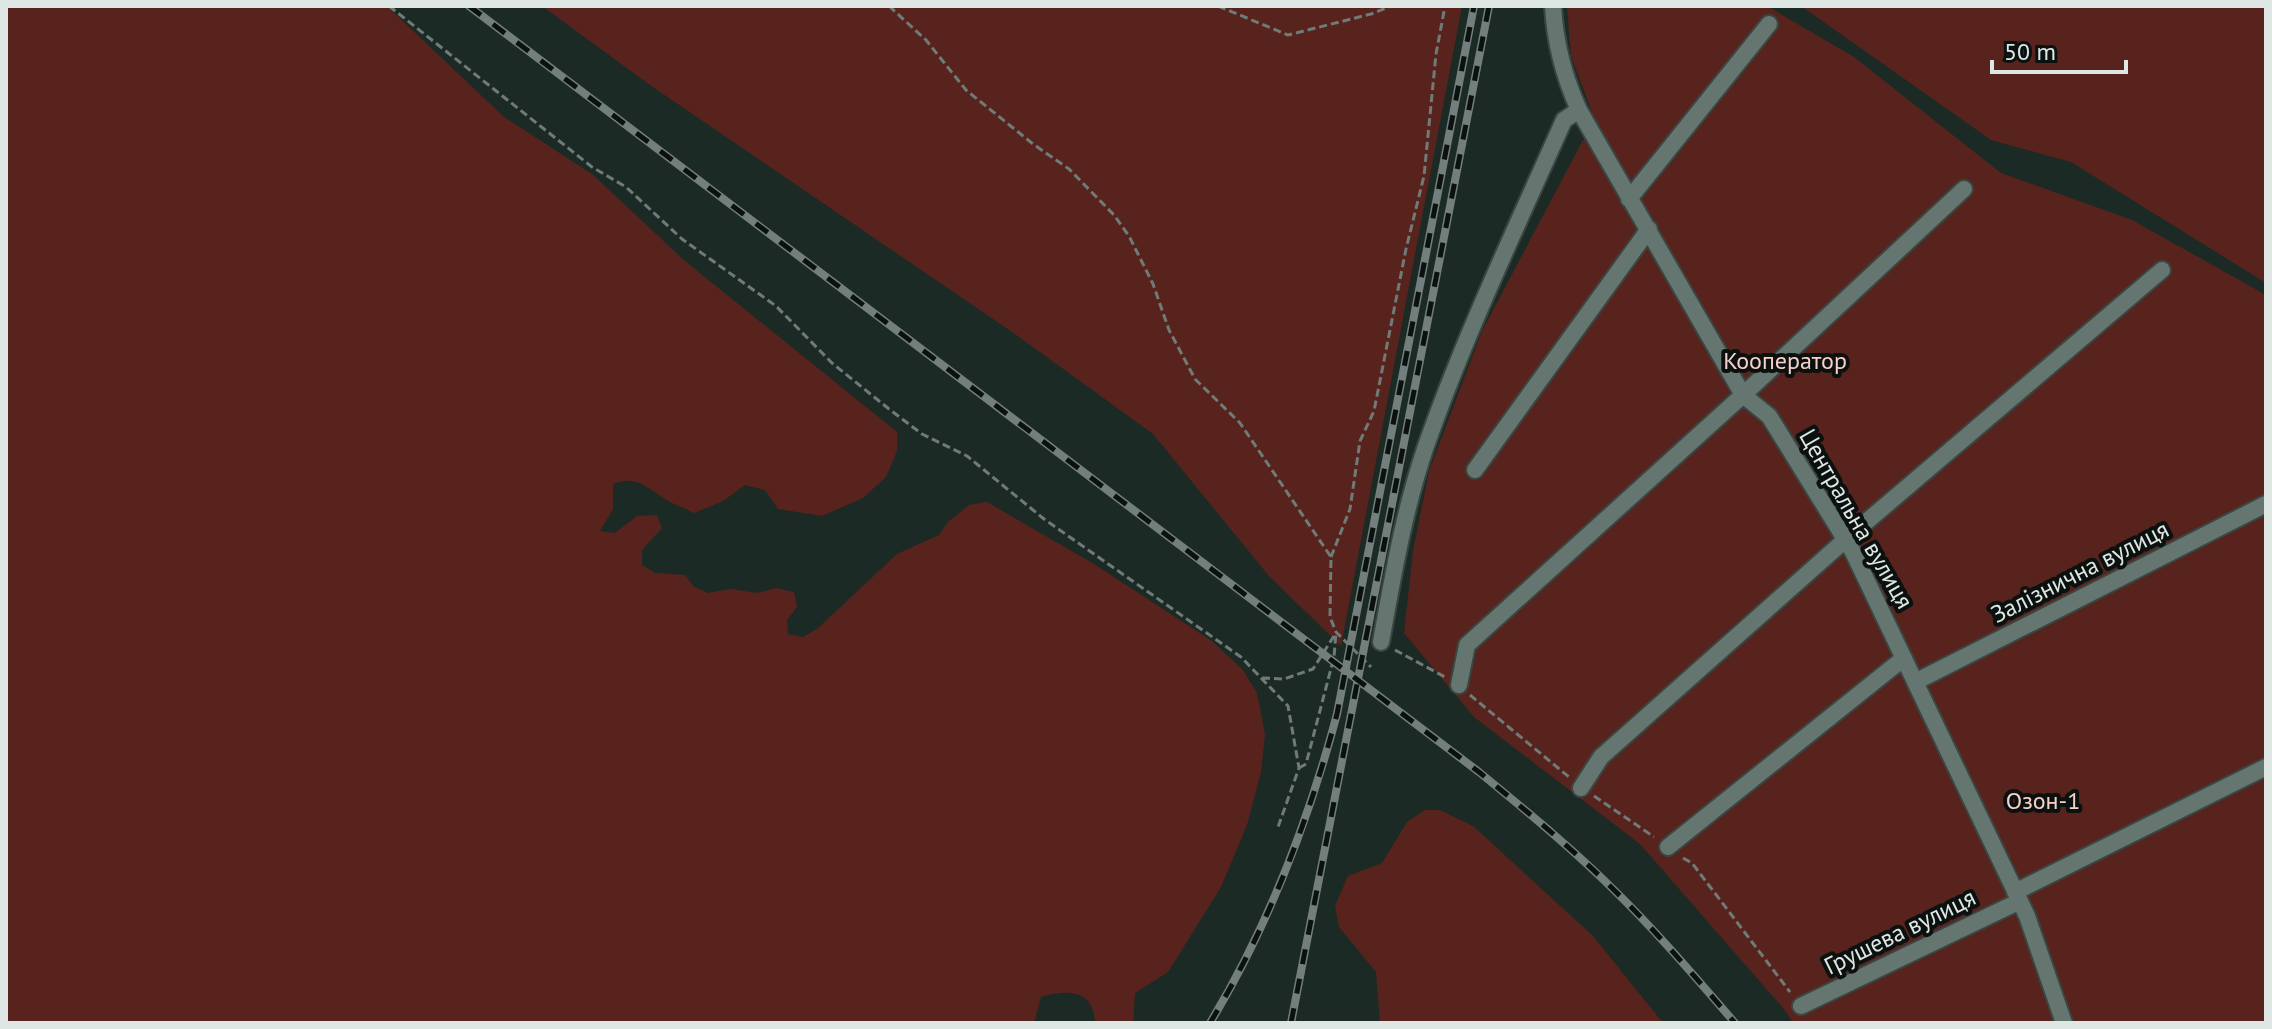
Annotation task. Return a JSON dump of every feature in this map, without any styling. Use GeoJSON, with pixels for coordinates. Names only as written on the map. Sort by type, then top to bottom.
{"type":"FeatureCollection","features":[{"type":"Feature","properties":{"kind":"street","name":"Центральна вулиця"},"geometry":{"type":"LineString","coordinates":[[1553,6],[1563,72],[1579,110],[1743,395],[1769,416],[1845,540],[2018,896],[2064,1023]]}},
{"type":"Feature","properties":{"kind":"street"},"geometry":{"type":"LineString","coordinates":[[1629,199],[1769,24]]}},
{"type":"Feature","properties":{"kind":"street"},"geometry":{"type":"LineString","coordinates":[[1381,642],[1398,544],[1426,447],[1489,289],[1564,120],[1579,110]]}},
{"type":"Feature","properties":{"kind":"street"},"geometry":{"type":"LineString","coordinates":[[1459,685],[1467,645],[1964,189]]}},
{"type":"Feature","properties":{"kind":"street"},"geometry":{"type":"LineString","coordinates":[[1475,470],[1649,229]]}},
{"type":"Feature","properties":{"kind":"street"},"geometry":{"type":"LineString","coordinates":[[1581,788],[1601,757],[1845,540],[2162,270]]}},
{"type":"Feature","properties":{"kind":"street","name":"Залізнична вулиця"},"geometry":{"type":"LineString","coordinates":[[1915,682],[2266,504]]}},
{"type":"Feature","properties":{"kind":"street"},"geometry":{"type":"LineString","coordinates":[[1668,847],[1904,658]]}},
{"type":"Feature","properties":{"kind":"street","name":"Грушева вулиця"},"geometry":{"type":"LineString","coordinates":[[1801,1006],[2266,767]]}},
{"type":"Feature","properties":{"kind":"path"},"geometry":{"type":"LineString","coordinates":[[389,6],[592,167],[626,187],[682,239],[776,306],[832,363],[889,409],[922,434],[967,456],[1044,519],[1241,657],[1288,706],[1299,768],[1278,827]]}},
{"type":"Feature","properties":{"kind":"path"},"geometry":{"type":"LineString","coordinates":[[889,6],[926,40],[966,90],[1069,169],[1114,215],[1129,236],[1153,284],[1169,330],[1195,379],[1240,423],[1331,557]]}},
{"type":"Feature","properties":{"kind":"path"},"geometry":{"type":"LineString","coordinates":[[1218,6],[1288,35],[1356,19],[1391,6]]}},
{"type":"Feature","properties":{"kind":"path"},"geometry":{"type":"LineString","coordinates":[[1371,667],[1336,632],[1330,617],[1331,557],[1350,509],[1360,441],[1374,411],[1406,249],[1424,176],[1436,54],[1445,6]]}},
{"type":"Feature","properties":{"kind":"path"},"geometry":{"type":"LineString","coordinates":[[1262,678],[1284,679],[1313,669],[1336,632]]}},
{"type":"Feature","properties":{"kind":"path"},"geometry":{"type":"LineString","coordinates":[[1299,768],[1306,764],[1334,657],[1336,632]]}},
{"type":"Feature","properties":{"kind":"path"},"geometry":{"type":"LineString","coordinates":[[1381,642],[1459,685],[1581,788],[1692,863],[1801,1006]]}},
{"type":"Feature","properties":{"kind":"green space"},"geometry":{"type":"Polygon","coordinates":[[[6,6],[387,6],[504,117],[592,174],[685,261],[897,432],[897,451],[886,477],[863,498],[822,516],[778,509],[765,490],[745,485],[723,501],[694,513],[635,482],[613,484],[613,509],[600,531],[615,533],[637,516],[657,515],[662,528],[642,550],[642,565],[655,573],[685,575],[694,587],[708,593],[731,589],[757,593],[776,588],[794,592],[797,607],[787,620],[788,634],[803,637],[817,629],[897,554],[939,535],[948,522],[969,505],[987,502],[1094,564],[1212,641],[1243,670],[1257,693],[1265,734],[1261,772],[1247,825],[1221,887],[1168,972],[1135,993],[1133,1023],[1095,1023],[1090,1003],[1077,994],[1060,993],[1041,997],[1034,1023],[6,1023],[6,6]]]}},
{"type":"Feature","properties":{"kind":"green space"},"geometry":{"type":"Polygon","coordinates":[[[542,6],[1462,6],[1341,646],[1269,576],[1153,434],[1015,334],[650,85],[542,6]]]}},
{"type":"Feature","properties":{"kind":"green space","name":"Кооператор"},"geometry":{"type":"Polygon","coordinates":[[[1567,6],[1767,6],[1854,57],[2001,173],[2132,220],[2266,295],[2266,1023],[1793,1023],[1640,844],[1474,717],[1404,633],[1413,551],[1429,471],[1482,331],[1582,142],[1596,123],[1571,56],[1567,6]]]}},
{"type":"Feature","properties":{"kind":"green space"},"geometry":{"type":"Polygon","coordinates":[[[1801,6],[2266,6],[2266,283],[2071,162],[1991,140],[1801,6]]]}},
{"type":"Feature","properties":{"kind":"green space"},"geometry":{"type":"Polygon","coordinates":[[[1425,810],[1440,810],[1473,826],[1593,936],[1663,1023],[1380,1023],[1376,972],[1339,927],[1335,906],[1348,876],[1382,863],[1407,822],[1425,810]]]}},
{"type":"Feature","properties":{"kind":"railway"},"geometry":{"type":"LineString","coordinates":[[469,6],[1479,772],[1614,890],[1735,1023]]}},
{"type":"Feature","properties":{"kind":"railway"},"geometry":{"type":"LineString","coordinates":[[1210,1023],[1268,912],[1313,795],[1337,714],[1474,6]]}},
{"type":"Feature","properties":{"kind":"railway"},"geometry":{"type":"LineString","coordinates":[[1291,1023],[1489,6]]}},
{"type":"Feature","properties":{"kind":"park label","name":"Озон-1"},"geometry":{"type":"Point","coordinates":[2043,801]}}]}
